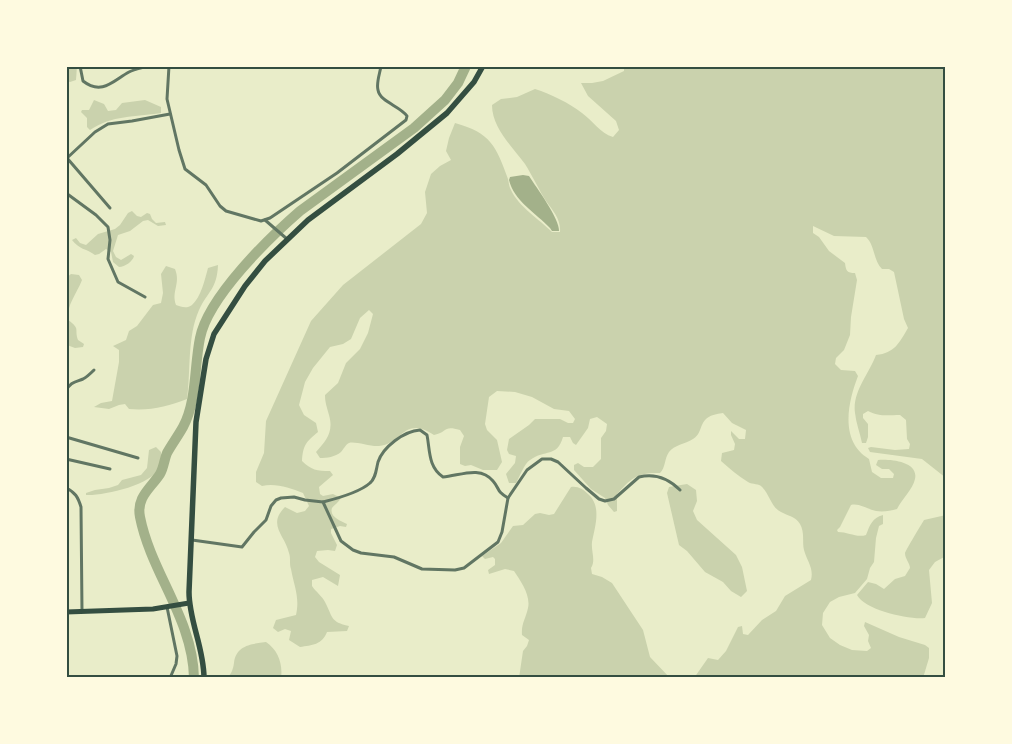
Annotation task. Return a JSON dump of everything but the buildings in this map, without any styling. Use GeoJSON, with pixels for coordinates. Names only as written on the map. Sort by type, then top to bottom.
{"type":"FeatureCollection","features":[{"type":"Feature","properties":{"kind":"main road"},"geometry":{"type":"LineString","coordinates":[[204,678],[202,653],[186,603],[191,540],[196,422],[209,346],[214,334],[245,286],[265,261],[287,239],[320,210],[389,160],[447,113],[470,87],[483,66]]}},
{"type":"Feature","properties":{"kind":"main road"},"geometry":{"type":"LineString","coordinates":[[66,612],[168,607],[186,603]]}},
{"type":"Feature","properties":{"kind":"street"},"geometry":{"type":"LineString","coordinates":[[80,66],[83,81],[96,87],[116,82],[134,70],[148,66]]}},
{"type":"Feature","properties":{"kind":"street"},"geometry":{"type":"LineString","coordinates":[[168,66],[167,99],[185,169],[206,185],[220,206],[226,211],[266,222],[287,239]]}},
{"type":"Feature","properties":{"kind":"street"},"geometry":{"type":"LineString","coordinates":[[266,222],[338,173],[406,120],[407,116],[404,112],[379,93],[377,88],[381,66]]}},
{"type":"Feature","properties":{"kind":"street"},"geometry":{"type":"LineString","coordinates":[[110,208],[67,159],[94,132],[108,124],[170,114]]}},
{"type":"Feature","properties":{"kind":"street"},"geometry":{"type":"LineString","coordinates":[[66,193],[96,215],[108,227],[110,240],[108,259],[118,282],[145,297]]}},
{"type":"Feature","properties":{"kind":"street"},"geometry":{"type":"LineString","coordinates":[[67,388],[94,370]]}},
{"type":"Feature","properties":{"kind":"street"},"geometry":{"type":"LineString","coordinates":[[191,540],[242,547],[266,520],[270,506],[276,500],[288,497],[323,502],[361,489],[370,484],[374,478],[378,460],[384,452],[402,436],[420,430],[427,434],[433,467],[439,474],[447,476],[459,473],[481,473],[494,482],[498,491],[508,498]]}},
{"type":"Feature","properties":{"kind":"street"},"geometry":{"type":"LineString","coordinates":[[66,437],[138,458]]}},
{"type":"Feature","properties":{"kind":"street"},"geometry":{"type":"LineString","coordinates":[[323,502],[341,541],[353,550],[361,553],[394,557],[422,568],[456,570],[464,568],[498,542],[502,532],[508,498],[527,470],[546,458],[558,462],[586,488],[604,501],[614,499],[643,476],[655,476],[667,480],[680,490]]}},
{"type":"Feature","properties":{"kind":"street"},"geometry":{"type":"LineString","coordinates":[[66,459],[110,469]]}},
{"type":"Feature","properties":{"kind":"street"},"geometry":{"type":"LineString","coordinates":[[66,488],[73,492],[81,506],[82,612]]}},
{"type":"Feature","properties":{"kind":"street"},"geometry":{"type":"LineString","coordinates":[[168,607],[177,656],[170,678]]}},
{"type":"Feature","properties":{"kind":"shaded area"},"geometry":{"type":"Polygon","coordinates":[[[66,66],[77,66],[76,80],[66,81],[66,66]]]}},
{"type":"Feature","properties":{"kind":"shaded area"},"geometry":{"type":"Polygon","coordinates":[[[624,66],[946,66],[946,478],[922,459],[870,452],[868,448],[871,447],[895,450],[909,449],[910,444],[907,439],[906,420],[900,415],[880,415],[868,411],[863,414],[863,418],[868,424],[868,437],[866,443],[862,443],[855,413],[858,390],[876,355],[892,350],[899,343],[908,328],[904,319],[894,272],[889,269],[882,269],[869,240],[866,237],[834,236],[813,226],[813,233],[819,237],[829,251],[845,263],[847,271],[855,273],[857,280],[850,335],[844,350],[836,358],[835,364],[841,370],[855,371],[858,376],[851,397],[848,420],[853,442],[869,459],[872,472],[881,478],[893,478],[894,474],[889,469],[882,469],[876,465],[878,460],[902,462],[912,468],[915,473],[912,486],[897,509],[879,511],[860,505],[851,505],[837,530],[838,532],[859,536],[866,535],[874,520],[883,515],[883,524],[879,526],[876,538],[874,562],[867,579],[855,593],[839,597],[830,602],[823,613],[822,625],[830,638],[852,650],[867,651],[871,648],[868,641],[869,635],[864,626],[865,622],[899,637],[925,645],[929,648],[929,658],[923,678],[694,678],[708,658],[718,660],[726,651],[738,627],[742,626],[743,634],[748,635],[762,620],[776,611],[785,596],[811,580],[812,576],[798,521],[778,510],[761,486],[748,482],[721,461],[722,453],[734,450],[735,444],[731,431],[739,439],[745,439],[746,430],[732,423],[723,413],[708,417],[702,424],[697,436],[671,450],[660,473],[640,475],[627,484],[617,494],[617,511],[614,512],[605,498],[591,489],[574,470],[574,465],[578,463],[584,467],[593,467],[601,459],[601,438],[606,431],[607,424],[597,417],[590,419],[588,428],[576,445],[570,437],[563,437],[554,451],[530,460],[516,483],[509,483],[506,474],[515,463],[516,456],[509,454],[507,450],[509,439],[535,419],[560,419],[573,423],[575,419],[569,411],[554,409],[532,397],[515,392],[497,391],[489,397],[485,424],[487,430],[497,440],[502,462],[497,470],[483,470],[471,465],[465,466],[460,464],[460,447],[464,436],[460,430],[451,428],[434,435],[416,428],[409,429],[387,444],[376,446],[349,443],[336,455],[320,458],[316,452],[326,440],[330,431],[325,395],[338,383],[346,363],[360,349],[368,333],[373,314],[369,310],[360,318],[351,339],[343,344],[330,347],[313,368],[305,382],[299,405],[304,415],[316,423],[318,432],[306,444],[302,461],[311,468],[330,471],[333,475],[319,487],[320,494],[323,496],[333,494],[341,498],[332,508],[332,514],[347,524],[346,527],[340,526],[331,529],[337,545],[335,551],[317,551],[315,557],[319,562],[340,575],[338,586],[323,577],[312,580],[312,586],[324,600],[335,621],[349,626],[347,631],[327,632],[319,642],[300,647],[289,640],[291,631],[285,629],[278,632],[273,628],[276,620],[296,615],[297,603],[290,567],[290,555],[277,525],[277,519],[285,507],[297,513],[305,511],[309,506],[303,493],[278,486],[262,486],[256,482],[256,472],[264,453],[266,421],[311,321],[343,285],[421,224],[427,213],[425,192],[431,174],[451,160],[446,151],[455,123],[477,131],[491,142],[500,158],[510,189],[519,202],[552,232],[560,232],[556,215],[543,197],[525,164],[499,129],[495,121],[492,105],[501,99],[517,97],[535,89],[571,106],[586,116],[604,133],[613,137],[619,130],[616,121],[588,96],[581,83],[603,81],[624,71],[624,66]]]}},
{"type":"Feature","properties":{"kind":"shaded area"},"geometry":{"type":"Polygon","coordinates":[[[94,100],[104,104],[108,111],[116,110],[122,103],[145,100],[161,107],[161,113],[115,119],[90,130],[87,127],[87,118],[81,112],[82,110],[89,110],[94,100]]]}},
{"type":"Feature","properties":{"kind":"shaded area"},"geometry":{"type":"Polygon","coordinates":[[[529,176],[542,195],[556,219],[559,231],[552,231],[516,194],[509,180],[510,177],[529,176]]]}},
{"type":"Feature","properties":{"kind":"shaded area"},"geometry":{"type":"Polygon","coordinates":[[[132,211],[141,217],[147,213],[150,214],[156,223],[165,222],[166,225],[158,226],[148,220],[143,221],[130,231],[118,235],[113,251],[116,257],[121,260],[131,254],[134,256],[126,265],[119,267],[113,262],[111,252],[106,249],[95,255],[72,240],[76,238],[80,243],[86,245],[98,234],[115,229],[128,213],[132,211]]]}},
{"type":"Feature","properties":{"kind":"shaded area"},"geometry":{"type":"Polygon","coordinates":[[[218,265],[214,285],[195,320],[190,354],[187,399],[152,409],[129,409],[125,404],[109,409],[94,407],[101,403],[112,401],[119,362],[119,350],[113,346],[126,340],[129,331],[137,326],[153,305],[161,303],[163,293],[161,274],[166,266],[175,269],[177,274],[176,305],[186,307],[192,305],[198,297],[208,268],[218,265]]]}},
{"type":"Feature","properties":{"kind":"shaded area"},"geometry":{"type":"Polygon","coordinates":[[[71,274],[79,275],[82,280],[70,305],[68,315],[68,320],[76,327],[78,340],[84,344],[83,347],[75,348],[67,345],[66,342],[66,278],[71,274]]]}},
{"type":"Feature","properties":{"kind":"shaded area"},"geometry":{"type":"Polygon","coordinates":[[[156,447],[161,452],[160,466],[155,474],[147,480],[104,494],[86,495],[86,493],[109,488],[118,485],[122,480],[141,475],[147,468],[149,450],[156,447]]]}},
{"type":"Feature","properties":{"kind":"shaded area"},"geometry":{"type":"Polygon","coordinates":[[[687,484],[696,490],[697,501],[693,511],[697,520],[736,555],[742,567],[747,591],[741,597],[731,591],[723,582],[705,572],[687,551],[679,545],[667,493],[669,487],[687,484]]]}},
{"type":"Feature","properties":{"kind":"shaded area"},"geometry":{"type":"Polygon","coordinates":[[[571,487],[578,487],[584,491],[595,504],[596,523],[592,542],[592,574],[612,583],[643,630],[650,657],[670,678],[519,678],[523,651],[529,640],[522,635],[529,603],[528,598],[522,583],[514,571],[505,569],[489,574],[488,570],[495,565],[495,559],[493,557],[485,559],[482,556],[501,543],[513,526],[523,525],[535,514],[554,514],[571,487]]]}},
{"type":"Feature","properties":{"kind":"shaded area"},"geometry":{"type":"Polygon","coordinates":[[[946,515],[946,556],[935,562],[929,570],[932,603],[925,618],[888,613],[869,605],[857,595],[868,582],[884,589],[895,579],[905,576],[910,568],[905,553],[924,520],[946,515]]]}},
{"type":"Feature","properties":{"kind":"shaded area"},"geometry":{"type":"Polygon","coordinates":[[[266,642],[274,649],[279,658],[281,678],[227,678],[232,671],[235,657],[241,649],[246,646],[266,642]]]}},
{"type":"Feature","properties":{"kind":"waterway"},"geometry":{"type":"LineString","coordinates":[[194,678],[192,656],[187,636],[145,538],[139,510],[142,498],[160,474],[167,453],[188,417],[193,395],[198,349],[205,322],[241,269],[272,236],[300,211],[414,128],[445,100],[458,83],[466,66]]}}]}
